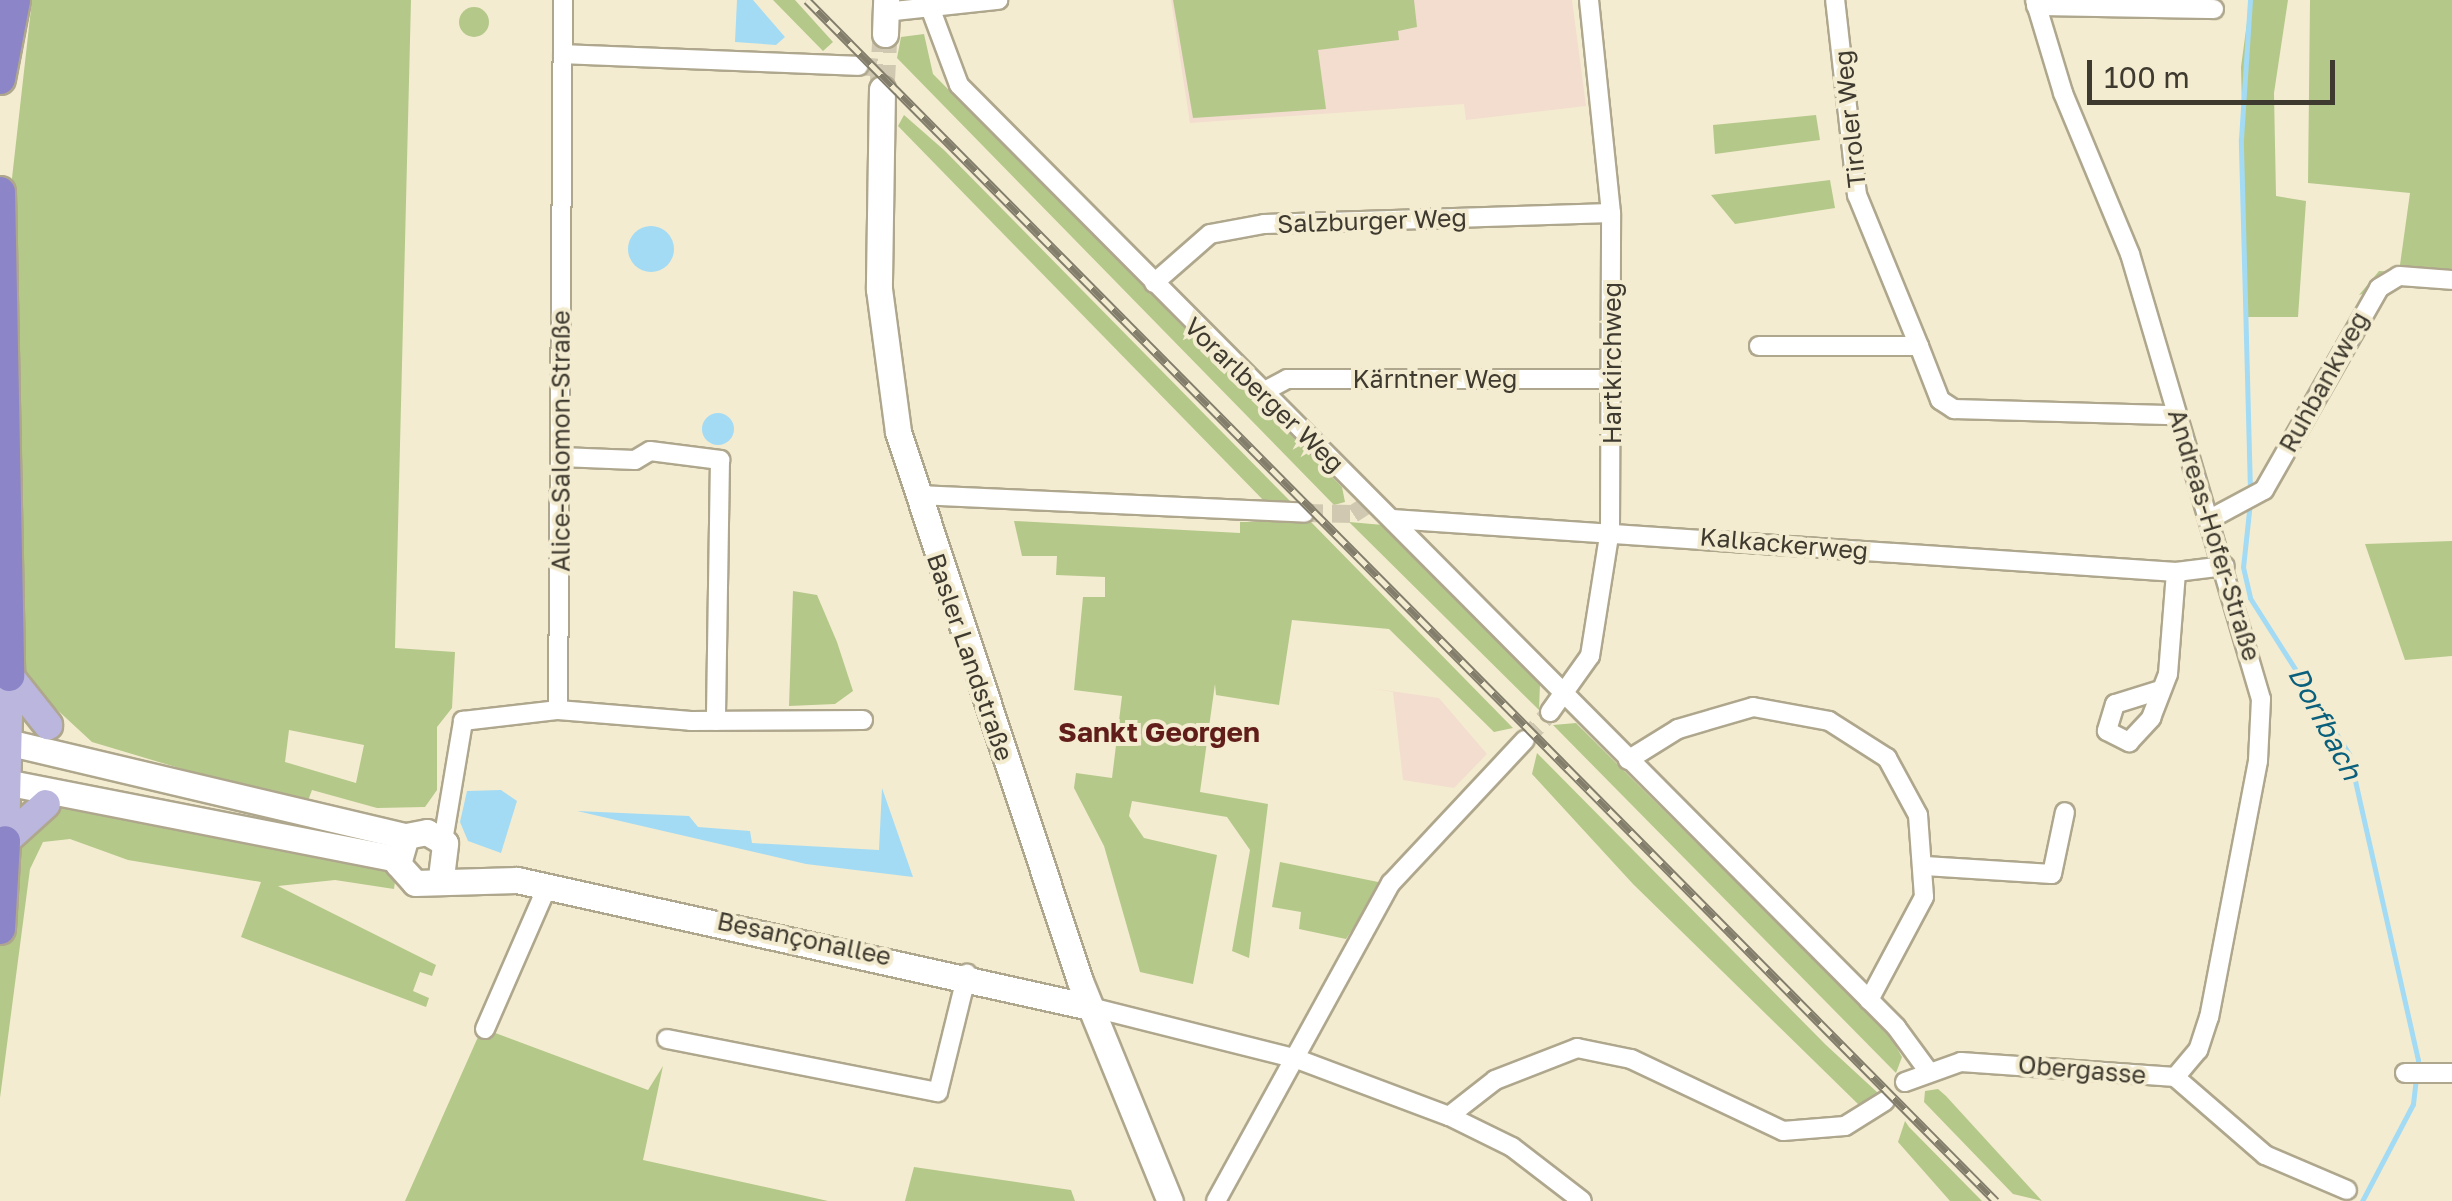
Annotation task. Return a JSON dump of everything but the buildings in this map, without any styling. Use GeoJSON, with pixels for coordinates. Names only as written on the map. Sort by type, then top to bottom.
{"type":"FeatureCollection","features":[{"type":"Feature","properties":{"kind":"highway"},"geometry":{"type":"LineString","coordinates":[[0,79],[15,0]]}},
{"type":"Feature","properties":{"kind":"highway"},"geometry":{"type":"LineString","coordinates":[[0,192],[9,676]]}},
{"type":"Feature","properties":{"kind":"highway"},"geometry":{"type":"LineString","coordinates":[[0,928],[5,841]]}},
{"type":"Feature","properties":{"kind":"main road"},"geometry":{"type":"LineString","coordinates":[[9,676],[48,725]]}},
{"type":"Feature","properties":{"kind":"main road"},"geometry":{"type":"LineString","coordinates":[[5,841],[2,781],[9,676]]}},
{"type":"Feature","properties":{"kind":"main road"},"geometry":{"type":"LineString","coordinates":[[5,841],[58,799]]}},
{"type":"Feature","properties":{"kind":"street","name":"Alice-Salomon-Straße"},"geometry":{"type":"LineString","coordinates":[[558,710],[563,0]]}},
{"type":"Feature","properties":{"kind":"street"},"geometry":{"type":"LineString","coordinates":[[885,15],[998,0]]}},
{"type":"Feature","properties":{"kind":"street","name":"Hartkirchweg"},"geometry":{"type":"LineString","coordinates":[[1550,712],[1565,695],[1596,635],[1610,530],[1611,213],[1589,0]]}},
{"type":"Feature","properties":{"kind":"street","name":"Tiroler Weg"},"geometry":{"type":"LineString","coordinates":[[1835,0],[1857,195],[1940,400],[1954,410],[2176,415]]}},
{"type":"Feature","properties":{"kind":"street"},"geometry":{"type":"LineString","coordinates":[[2036,3],[2214,9]]}},
{"type":"Feature","properties":{"kind":"street","name":"Andreas-Hofer-Straße"},"geometry":{"type":"LineString","coordinates":[[2036,3],[2130,254],[2255,665],[2262,730],[2209,1017],[2198,1050],[2174,1077]]}},
{"type":"Feature","properties":{"kind":"street","name":"Vorarlberger Weg"},"geometry":{"type":"LineString","coordinates":[[930,10],[959,85],[1261,394],[1392,520],[1869,1000],[1926,1068]]}},
{"type":"Feature","properties":{"kind":"street"},"geometry":{"type":"LineString","coordinates":[[562,54],[859,66]]}},
{"type":"Feature","properties":{"kind":"street","name":"Basler Landstraße"},"geometry":{"type":"LineString","coordinates":[[882,89],[879,289],[916,495],[1090,1007],[1170,1201]]}},
{"type":"Feature","properties":{"kind":"street","name":"Salzburger Weg"},"geometry":{"type":"LineString","coordinates":[[1154,283],[1210,234],[1264,224],[1611,213]]}},
{"type":"Feature","properties":{"kind":"street","name":"Ruhbankweg"},"geometry":{"type":"LineString","coordinates":[[2210,519],[2259,493],[2379,288],[2399,276],[2452,280]]}},
{"type":"Feature","properties":{"kind":"street"},"geometry":{"type":"LineString","coordinates":[[1760,346],[1919,346]]}},
{"type":"Feature","properties":{"kind":"street","name":"Kärntner Weg"},"geometry":{"type":"LineString","coordinates":[[1261,394],[1287,379],[1613,379]]}},
{"type":"Feature","properties":{"kind":"street"},"geometry":{"type":"LineString","coordinates":[[561,457],[665,451],[720,460],[716,721]]}},
{"type":"Feature","properties":{"kind":"street"},"geometry":{"type":"LineString","coordinates":[[916,495],[1305,514]]}},
{"type":"Feature","properties":{"kind":"street","name":"Kalkackerweg"},"geometry":{"type":"LineString","coordinates":[[1392,520],[1610,530],[2176,572],[2225,566]]}},
{"type":"Feature","properties":{"kind":"street"},"geometry":{"type":"LineString","coordinates":[[2160,690],[2176,572]]}},
{"type":"Feature","properties":{"kind":"street"},"geometry":{"type":"LineString","coordinates":[[1628,760],[1727,711],[1773,708],[1829,720],[1873,746],[1902,779],[1925,866],[1918,918],[1869,1000]]}},
{"type":"Feature","properties":{"kind":"street"},"geometry":{"type":"LineString","coordinates":[[441,877],[424,844],[450,792],[463,721],[558,710],[716,721],[862,720]]}},
{"type":"Feature","properties":{"kind":"street"},"geometry":{"type":"LineString","coordinates":[[48,725],[73,756]]}},
{"type":"Feature","properties":{"kind":"street"},"geometry":{"type":"LineString","coordinates":[[1216,1201],[1391,883],[1525,740]]}},
{"type":"Feature","properties":{"kind":"street","name":"Besançonallee"},"geometry":{"type":"LineString","coordinates":[[4,741],[424,844],[517,880],[967,974],[1090,1007]]}},
{"type":"Feature","properties":{"kind":"street","name":"Besançonallee"},"geometry":{"type":"LineString","coordinates":[[2,781],[58,799],[424,844]]}},
{"type":"Feature","properties":{"kind":"street"},"geometry":{"type":"LineString","coordinates":[[1925,866],[2052,874],[2065,812]]}},
{"type":"Feature","properties":{"kind":"street","name":"Besançonallee"},"geometry":{"type":"LineString","coordinates":[[424,844],[415,883],[441,877],[517,880]]}},
{"type":"Feature","properties":{"kind":"street"},"geometry":{"type":"LineString","coordinates":[[485,1029],[547,887]]}},
{"type":"Feature","properties":{"kind":"street"},"geometry":{"type":"LineString","coordinates":[[667,1039],[938,1092],[967,974]]}},
{"type":"Feature","properties":{"kind":"street"},"geometry":{"type":"LineString","coordinates":[[1090,1007],[1297,1059],[1449,1116],[1512,1147],[1582,1201]]}},
{"type":"Feature","properties":{"kind":"street"},"geometry":{"type":"LineString","coordinates":[[1449,1116],[1511,1071],[1577,1048],[1631,1059],[1784,1131],[1845,1126],[1885,1100]]}},
{"type":"Feature","properties":{"kind":"street","name":"Obergasse"},"geometry":{"type":"LineString","coordinates":[[1905,1082],[1926,1068],[1984,1062],[2174,1077],[2265,1155],[2347,1190]]}},
{"type":"Feature","properties":{"kind":"street"},"geometry":{"type":"LineString","coordinates":[[2414,1072],[2452,1073]]}},
{"type":"Feature","properties":{"kind":"shaded area"},"geometry":{"type":"Polygon","coordinates":[[[1171,0],[1572,0],[1586,106],[1466,120],[1464,104],[1190,123],[1171,0]]]}},
{"type":"Feature","properties":{"kind":"shaded area"},"geometry":{"type":"Polygon","coordinates":[[[1370,688],[1439,698],[1487,754],[1454,788],[1403,780],[1393,692],[1370,688]]]}},
{"type":"Feature","properties":{"kind":"green space"},"geometry":{"type":"Polygon","coordinates":[[[32,0],[411,0],[395,648],[455,652],[452,708],[437,727],[437,790],[425,807],[377,808],[312,790],[306,806],[92,742],[26,681],[16,649],[11,187],[32,0]],[[289,730],[285,762],[356,783],[364,745],[289,730]]]}},
{"type":"Feature","properties":{"kind":"green space"},"geometry":{"type":"Polygon","coordinates":[[[773,0],[795,0],[833,42],[823,51],[773,0]]]}},
{"type":"Feature","properties":{"kind":"green space"},"geometry":{"type":"Polygon","coordinates":[[[1173,0],[1414,0],[1417,27],[1398,31],[1399,40],[1318,50],[1326,109],[1193,118],[1173,0]]]}},
{"type":"Feature","properties":{"kind":"green space"},"geometry":{"type":"Polygon","coordinates":[[[2250,0],[2288,0],[2274,93],[2276,196],[2306,201],[2298,317],[2247,317],[2241,67],[2250,0]]]}},
{"type":"Feature","properties":{"kind":"green space"},"geometry":{"type":"Polygon","coordinates":[[[2310,0],[2452,0],[2452,285],[2393,284],[2359,295],[2379,271],[2399,272],[2410,193],[2308,183],[2310,0]]]}},
{"type":"Feature","properties":{"kind":"green space"},"geometry":{"type":"Polygon","coordinates":[[[474,7],[485,11],[489,22],[485,33],[474,37],[463,33],[459,22],[463,11],[474,7]]]}},
{"type":"Feature","properties":{"kind":"green space"},"geometry":{"type":"Polygon","coordinates":[[[924,34],[933,74],[1342,487],[1345,502],[1334,505],[897,58],[901,37],[924,34]]]}},
{"type":"Feature","properties":{"kind":"green space"},"geometry":{"type":"Polygon","coordinates":[[[904,115],[944,150],[1294,505],[1267,504],[898,126],[904,115]]]}},
{"type":"Feature","properties":{"kind":"green space"},"geometry":{"type":"Polygon","coordinates":[[[1816,115],[1820,140],[1715,154],[1713,125],[1816,115]]]}},
{"type":"Feature","properties":{"kind":"green space"},"geometry":{"type":"Polygon","coordinates":[[[1830,180],[1835,208],[1735,224],[1711,195],[1830,180]]]}},
{"type":"Feature","properties":{"kind":"green space"},"geometry":{"type":"Polygon","coordinates":[[[1014,521],[1240,533],[1240,522],[1311,522],[1513,728],[1494,732],[1389,629],[1292,620],[1279,705],[1216,695],[1215,684],[1200,792],[1268,804],[1249,958],[1232,951],[1250,850],[1227,817],[1132,801],[1129,816],[1144,838],[1217,855],[1193,984],[1140,972],[1104,846],[1074,788],[1076,773],[1112,778],[1122,696],[1074,690],[1083,597],[1105,597],[1105,577],[1056,575],[1057,556],[1022,556],[1014,521]]]}},
{"type":"Feature","properties":{"kind":"green space"},"geometry":{"type":"Polygon","coordinates":[[[1349,522],[1383,525],[1540,684],[1539,710],[1349,522]]]}},
{"type":"Feature","properties":{"kind":"green space"},"geometry":{"type":"Polygon","coordinates":[[[2452,541],[2452,656],[2405,660],[2365,544],[2452,541]]]}},
{"type":"Feature","properties":{"kind":"green space"},"geometry":{"type":"Polygon","coordinates":[[[793,591],[817,595],[837,642],[853,691],[835,704],[789,706],[793,591]]]}},
{"type":"Feature","properties":{"kind":"green space"},"geometry":{"type":"Polygon","coordinates":[[[1576,723],[1889,1034],[1902,1057],[1896,1073],[1553,725],[1576,723]]]}},
{"type":"Feature","properties":{"kind":"green space"},"geometry":{"type":"Polygon","coordinates":[[[1537,753],[1878,1093],[1859,1105],[1633,884],[1532,774],[1537,753]]]}},
{"type":"Feature","properties":{"kind":"green space"},"geometry":{"type":"Polygon","coordinates":[[[66,806],[370,859],[396,874],[394,889],[335,880],[278,886],[436,965],[432,976],[420,972],[413,991],[429,998],[426,1007],[241,937],[261,882],[128,860],[70,839],[43,842],[30,869],[0,1098],[0,808],[45,815],[66,806]]]}},
{"type":"Feature","properties":{"kind":"green space"},"geometry":{"type":"Polygon","coordinates":[[[1280,862],[1383,883],[1346,939],[1299,929],[1301,912],[1272,907],[1280,862]]]}},
{"type":"Feature","properties":{"kind":"green space"},"geometry":{"type":"Polygon","coordinates":[[[482,1028],[648,1090],[663,1066],[643,1160],[828,1201],[405,1201],[482,1028]]]}},
{"type":"Feature","properties":{"kind":"green space"},"geometry":{"type":"Polygon","coordinates":[[[1938,1089],[2042,1201],[2013,1194],[1924,1102],[1925,1091],[1938,1089]]]}},
{"type":"Feature","properties":{"kind":"green space"},"geometry":{"type":"Polygon","coordinates":[[[1905,1121],[1982,1201],[1950,1201],[1898,1142],[1905,1121]]]}},
{"type":"Feature","properties":{"kind":"green space"},"geometry":{"type":"Polygon","coordinates":[[[914,1167],[1071,1190],[1075,1201],[905,1201],[914,1167]]]}},
{"type":"Feature","properties":{"kind":"water"},"geometry":{"type":"Polygon","coordinates":[[[737,0],[753,0],[785,37],[776,45],[735,42],[737,0]]]}},
{"type":"Feature","properties":{"kind":"water"},"geometry":{"type":"Polygon","coordinates":[[[651,226],[667,233],[674,249],[667,265],[651,272],[635,265],[628,249],[635,233],[651,226]]]}},
{"type":"Feature","properties":{"kind":"water"},"geometry":{"type":"Polygon","coordinates":[[[718,413],[729,418],[734,429],[729,440],[718,445],[707,440],[702,429],[707,418],[718,413]]]}},
{"type":"Feature","properties":{"kind":"water"},"geometry":{"type":"Polygon","coordinates":[[[882,788],[913,877],[806,864],[577,811],[689,816],[698,827],[750,831],[752,843],[879,850],[882,788]]]}},
{"type":"Feature","properties":{"kind":"water"},"geometry":{"type":"Polygon","coordinates":[[[501,790],[517,801],[501,853],[468,841],[460,822],[467,791],[501,790]]]}},
{"type":"Feature","properties":{"kind":"waterway","name":"Dorfbach"},"geometry":{"type":"LineString","coordinates":[[2250,0],[2241,139],[2250,491]]}},
{"type":"Feature","properties":{"kind":"waterway"},"geometry":{"type":"LineString","coordinates":[[2250,502],[2243,567],[2250,598],[2349,754],[2418,1060],[2413,1104],[2362,1201]]}},
{"type":"Feature","properties":{"kind":"tunnel"},"geometry":{"type":"LineString","coordinates":[[882,89],[885,34]]}},
{"type":"Feature","properties":{"kind":"tunnel"},"geometry":{"type":"LineString","coordinates":[[859,66],[883,68]]}},
{"type":"Feature","properties":{"kind":"tunnel"},"geometry":{"type":"LineString","coordinates":[[1305,513],[1353,514],[1373,501]]}},
{"type":"Feature","properties":{"kind":"tunnel"},"geometry":{"type":"LineString","coordinates":[[1525,740],[1550,712]]}},
{"type":"Feature","properties":{"kind":"railway"},"geometry":{"type":"LineString","coordinates":[[807,0],[1996,1201]]}},
{"type":"Feature","properties":{"kind":"district","name":"Sankt Georgen"},"geometry":{"type":"Point","coordinates":[1159,732]}}]}
